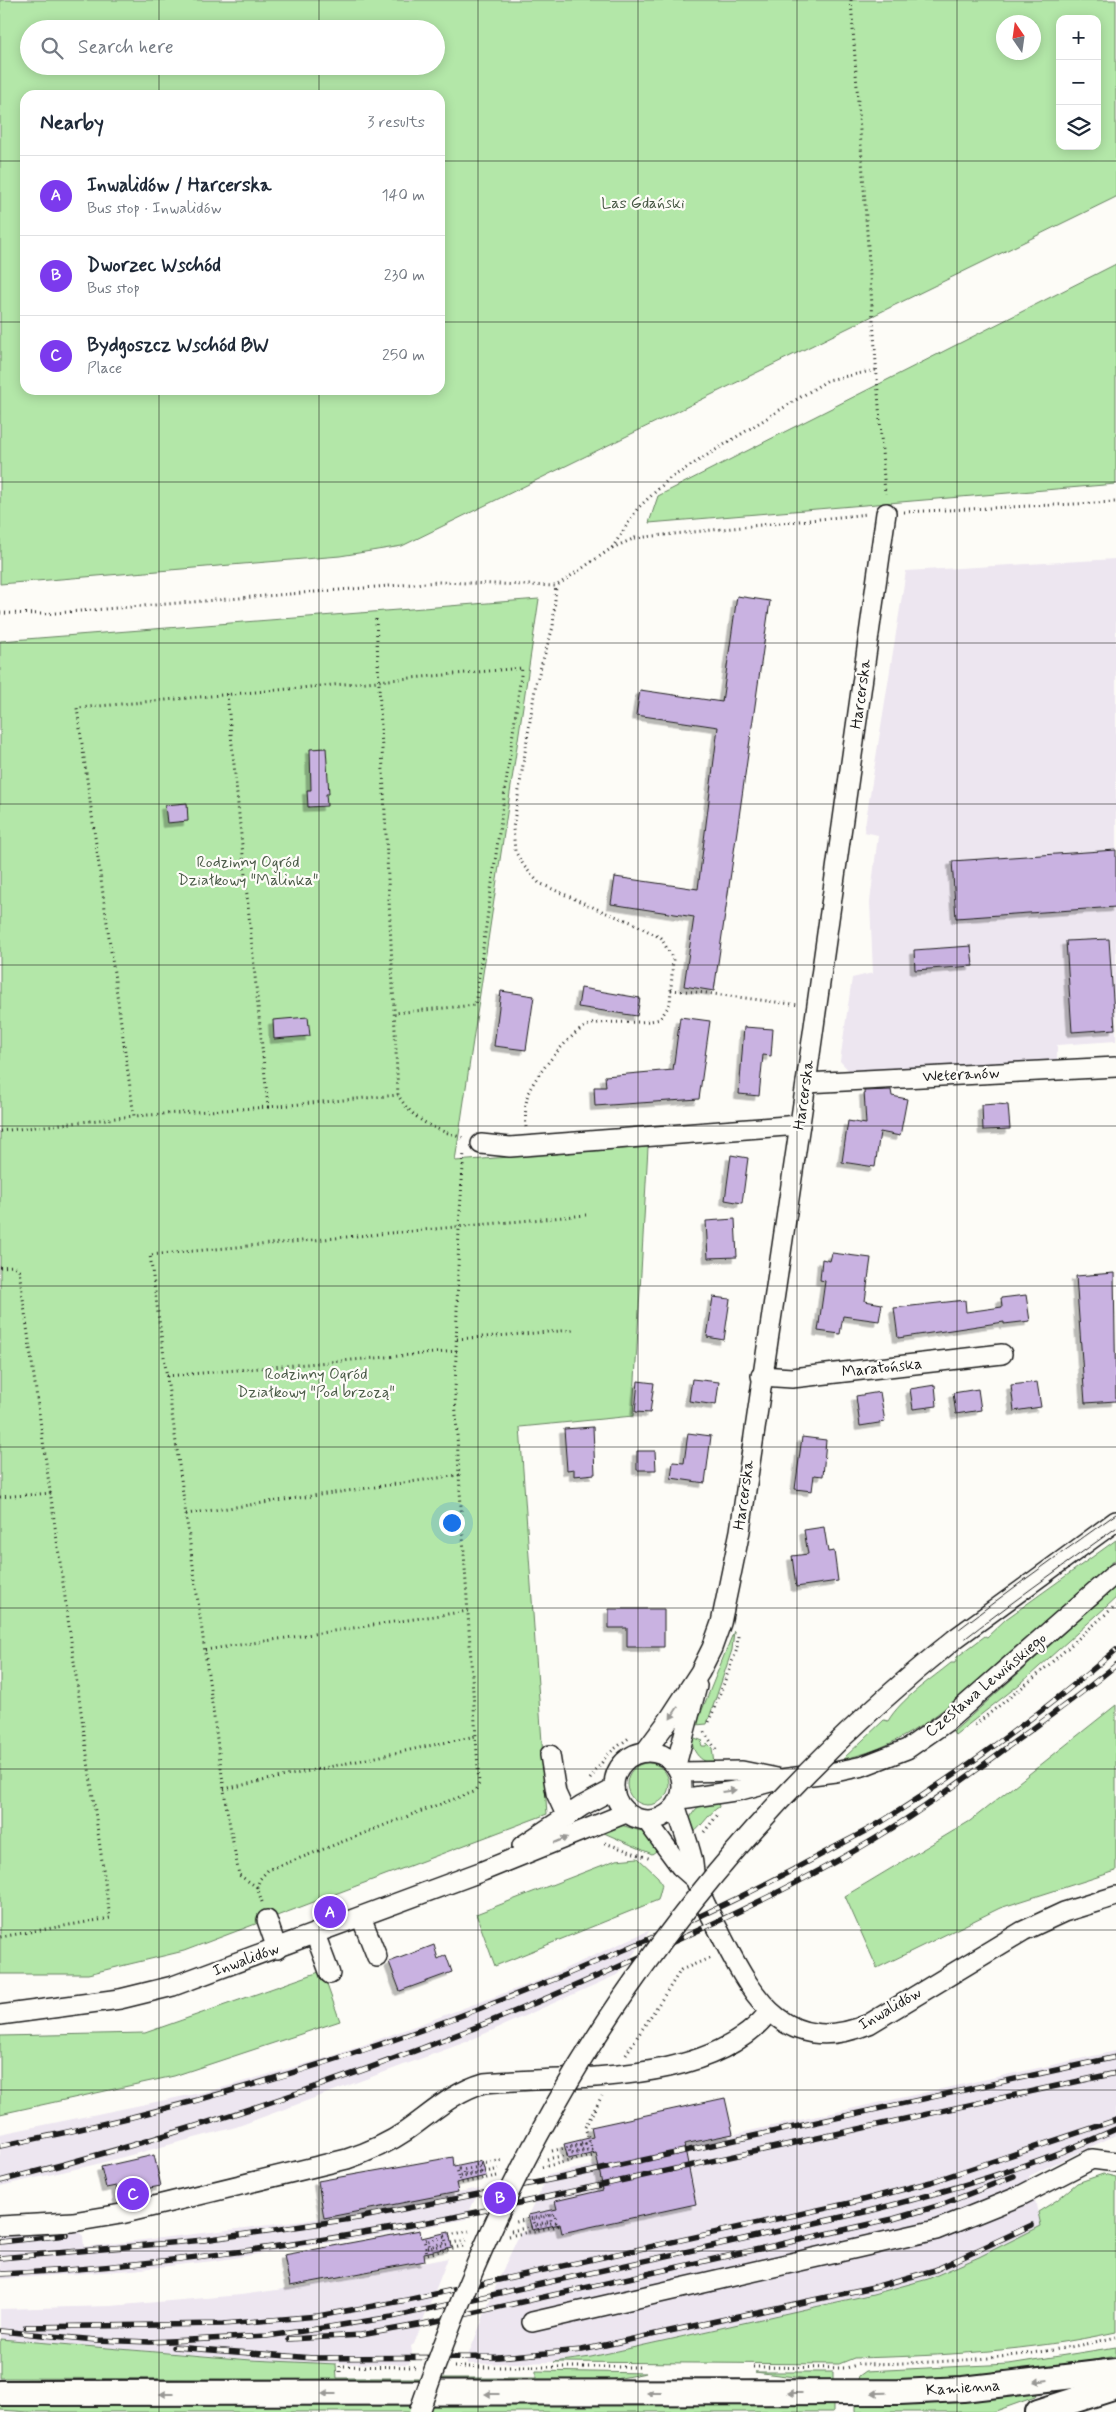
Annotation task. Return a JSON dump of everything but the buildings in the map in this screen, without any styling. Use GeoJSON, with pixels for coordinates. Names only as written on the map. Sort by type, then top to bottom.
{"type":"FeatureCollection","features":[{"type":"Feature","properties":{"kind":"main road","name":"Kamienna"},"geometry":{"type":"LineString","coordinates":[[0,2393],[882,2393],[973,2388],[1116,2372]]}},
{"type":"Feature","properties":{"kind":"main road"},"geometry":{"type":"LineString","coordinates":[[1039,2412],[1116,2388]]}},
{"type":"Feature","properties":{"kind":"street","name":"Harcerska"},"geometry":{"type":"LineString","coordinates":[[678,1768],[700,1672],[720,1623],[736,1549],[817,1008],[886,512]]}},
{"type":"Feature","properties":{"kind":"street","name":"Weteranów"},"geometry":{"type":"LineString","coordinates":[[806,1084],[1116,1067]]}},
{"type":"Feature","properties":{"kind":"street"},"geometry":{"type":"LineString","coordinates":[[480,1144],[510,1147],[528,1146],[800,1125]]}},
{"type":"Feature","properties":{"kind":"street","name":"Maratońska"},"geometry":{"type":"LineString","coordinates":[[761,1376],[792,1378],[1002,1354]]}},
{"type":"Feature","properties":{"kind":"street"},"geometry":{"type":"LineString","coordinates":[[419,2412],[468,2282],[518,2174],[553,2108],[602,2028],[643,1968],[713,1877],[777,1804],[856,1724],[956,1638],[1116,1521]]}},
{"type":"Feature","properties":{"kind":"street","name":"Czesława Lewińskiego"},"geometry":{"type":"LineString","coordinates":[[679,1803],[742,1790],[781,1779],[835,1772],[863,1766],[890,1757],[927,1736],[946,1722],[1116,1573]]}},
{"type":"Feature","properties":{"kind":"street","name":"Harcerska"},"geometry":{"type":"LineString","coordinates":[[645,1752],[700,1672]]}},
{"type":"Feature","properties":{"kind":"street"},"geometry":{"type":"LineString","coordinates":[[645,1752],[662,1755],[678,1768],[683,1790],[679,1803],[661,1819],[647,1821],[634,1818],[626,1813],[619,1804],[614,1789],[617,1771],[624,1762],[634,1755],[645,1752]]}},
{"type":"Feature","properties":{"kind":"street"},"geometry":{"type":"LineString","coordinates":[[550,1755],[556,1793],[566,1817]]}},
{"type":"Feature","properties":{"kind":"street","name":"Czesława Lewińskiego"},"geometry":{"type":"LineString","coordinates":[[678,1768],[742,1771],[781,1779]]}},
{"type":"Feature","properties":{"kind":"street","name":"Inwalidów"},"geometry":{"type":"LineString","coordinates":[[483,1871],[566,1817],[614,1789]]}},
{"type":"Feature","properties":{"kind":"street","name":"Inwalidów"},"geometry":{"type":"LineString","coordinates":[[679,1803],[696,1880],[751,1989],[769,2012],[787,2024],[812,2032],[829,2034],[856,2029],[869,2024],[1023,1931],[1064,1912],[1116,1896]]}},
{"type":"Feature","properties":{"kind":"street","name":"Inwalidów"},"geometry":{"type":"LineString","coordinates":[[0,2015],[120,1999],[173,1986],[483,1871],[626,1813]]}},
{"type":"Feature","properties":{"kind":"street","name":"Inwalidów"},"geometry":{"type":"LineString","coordinates":[[647,1821],[680,1866],[696,1880]]}},
{"type":"Feature","properties":{"kind":"street"},"geometry":{"type":"LineString","coordinates":[[361,1917],[377,1957]]}},
{"type":"Feature","properties":{"kind":"street"},"geometry":{"type":"LineString","coordinates":[[268,1920],[276,1949]]}},
{"type":"Feature","properties":{"kind":"street"},"geometry":{"type":"LineString","coordinates":[[315,1934],[330,1974]]}},
{"type":"Feature","properties":{"kind":"street"},"geometry":{"type":"LineString","coordinates":[[0,2226],[73,2222],[121,2214],[347,2159],[376,2149],[406,2131],[457,2093],[484,2083],[613,2075],[672,2067],[726,2048],[760,2025],[769,2012]]}},
{"type":"Feature","properties":{"kind":"street"},"geometry":{"type":"LineString","coordinates":[[532,2322],[936,2230],[1020,2196],[1092,2159],[1116,2162]]}},
{"type":"Feature","properties":{"kind":"path"},"geometry":{"type":"LineString","coordinates":[[851,0],[886,512]]}},
{"type":"Feature","properties":{"kind":"path"},"geometry":{"type":"LineString","coordinates":[[612,548],[638,508],[669,479],[828,380],[876,370]]}},
{"type":"Feature","properties":{"kind":"path"},"geometry":{"type":"LineString","coordinates":[[0,613],[43,614],[438,582],[556,586],[612,548],[636,538],[886,512],[1116,502]]}},
{"type":"Feature","properties":{"kind":"path"},"geometry":{"type":"LineString","coordinates":[[528,1146],[526,1120],[529,1090],[570,1035],[589,1024],[612,1022],[644,1023],[660,1019],[670,1004],[673,959],[661,938],[632,922],[604,912],[539,883],[524,866],[515,851],[513,828],[536,683],[552,627],[556,586]]}},
{"type":"Feature","properties":{"kind":"path"},"geometry":{"type":"LineString","coordinates":[[257,1887],[260,1879],[268,1870],[340,1844],[417,1811],[474,1792],[479,1784],[458,1475],[456,1394],[459,1226],[465,1139],[438,1130],[408,1111],[398,1095],[376,618]]}},
{"type":"Feature","properties":{"kind":"path"},"geometry":{"type":"LineString","coordinates":[[134,1116],[77,708],[522,668],[475,1005],[394,1013]]}},
{"type":"Feature","properties":{"kind":"path"},"geometry":{"type":"LineString","coordinates":[[227,694],[268,1107]]}},
{"type":"Feature","properties":{"kind":"path"},"geometry":{"type":"LineString","coordinates":[[671,990],[817,1008]]}},
{"type":"Feature","properties":{"kind":"path"},"geometry":{"type":"LineString","coordinates":[[0,1131],[134,1116],[268,1107],[398,1095]]}},
{"type":"Feature","properties":{"kind":"path"},"geometry":{"type":"LineString","coordinates":[[268,1920],[257,1887],[239,1875],[224,1790],[150,1255],[586,1215]]}},
{"type":"Feature","properties":{"kind":"path"},"geometry":{"type":"LineString","coordinates":[[0,1267],[14,1266],[19,1270],[52,1493],[110,1918],[0,1937]]}},
{"type":"Feature","properties":{"kind":"path"},"geometry":{"type":"LineString","coordinates":[[457,1339],[574,1330]]}},
{"type":"Feature","properties":{"kind":"path"},"geometry":{"type":"LineString","coordinates":[[167,1376],[456,1351]]}},
{"type":"Feature","properties":{"kind":"path"},"geometry":{"type":"LineString","coordinates":[[186,1514],[458,1475]]}},
{"type":"Feature","properties":{"kind":"path"},"geometry":{"type":"LineString","coordinates":[[0,1497],[52,1493]]}},
{"type":"Feature","properties":{"kind":"path"},"geometry":{"type":"LineString","coordinates":[[205,1650],[468,1611]]}},
{"type":"Feature","properties":{"kind":"path"},"geometry":{"type":"LineString","coordinates":[[720,1771],[718,1751],[704,1732],[737,1649],[738,1630]]}},
{"type":"Feature","properties":{"kind":"path"},"geometry":{"type":"LineString","coordinates":[[224,1790],[476,1736]]}},
{"type":"Feature","properties":{"kind":"path"},"geometry":{"type":"LineString","coordinates":[[546,2159],[567,2157],[592,2150],[585,2127],[613,2075],[681,1970],[717,1955]]}},
{"type":"Feature","properties":{"kind":"path"},"geometry":{"type":"LineString","coordinates":[[551,2151],[585,2143],[587,2150],[570,2153],[569,2148],[578,2146],[583,2145],[588,2144],[590,2142]]}},
{"type":"Feature","properties":{"kind":"path"},"geometry":{"type":"LineString","coordinates":[[459,2178],[457,2169],[504,2160]]}},
{"type":"Feature","properties":{"kind":"path"},"geometry":{"type":"LineString","coordinates":[[467,2175],[481,2172],[479,2167],[462,2170],[464,2177],[500,2169]]}},
{"type":"Feature","properties":{"kind":"path"},"geometry":{"type":"LineString","coordinates":[[511,2231],[556,2222],[555,2214],[552,2215],[547,2216],[542,2218],[533,2219],[534,2225],[552,2221],[550,2214],[515,2222]]}},
{"type":"Feature","properties":{"kind":"path"},"geometry":{"type":"LineString","coordinates":[[426,2248],[424,2240],[470,2231]]}},
{"type":"Feature","properties":{"kind":"path"},"geometry":{"type":"LineString","coordinates":[[432,2245],[446,2242],[445,2237],[428,2240],[430,2248],[466,2240]]}},
{"type":"Feature","properties":{"kind":"path"},"geometry":{"type":"LineString","coordinates":[[753,2368],[846,2368],[860,2364],[975,2359],[1049,2351],[1116,2336]]}},
{"type":"Feature","properties":{"kind":"path"},"geometry":{"type":"LineString","coordinates":[[533,2367],[641,2367]]}},
{"type":"Feature","properties":{"kind":"shaded area"},"geometry":{"type":"Polygon","coordinates":[[[1116,559],[1116,1041],[1057,1045],[1057,1060],[853,1075],[840,1061],[852,978],[873,973],[870,902],[878,835],[864,832],[906,571],[1116,559]]]}},
{"type":"Feature","properties":{"kind":"shaded area"},"geometry":{"type":"Polygon","coordinates":[[[650,1930],[630,1959],[624,1961],[625,1965],[619,1974],[466,2042],[236,2127],[93,2165],[0,2186],[0,2134],[214,2090],[336,2055],[540,1980],[650,1930]]]}},
{"type":"Feature","properties":{"kind":"shaded area"},"geometry":{"type":"Polygon","coordinates":[[[1116,2051],[1116,2135],[1029,2176],[1041,2226],[979,2257],[928,2279],[873,2294],[591,2357],[554,2362],[468,2364],[467,2358],[500,2276],[520,2233],[526,2231],[524,2224],[530,2222],[528,2215],[548,2175],[1116,2051]]]}},
{"type":"Feature","properties":{"kind":"shaded area"},"geometry":{"type":"Polygon","coordinates":[[[480,2188],[466,2219],[406,2231],[213,2261],[132,2270],[0,2279],[0,2232],[76,2229],[83,2236],[84,2247],[304,2221],[480,2188]]]}},
{"type":"Feature","properties":{"kind":"shaded area"},"geometry":{"type":"Polygon","coordinates":[[[448,2258],[414,2344],[411,2346],[412,2352],[409,2364],[298,2363],[0,2339],[0,2309],[110,2306],[241,2295],[305,2286],[448,2258]]]}},
{"type":"Feature","properties":{"kind":"green space","name":"Las Gdański"},"geometry":{"type":"Polygon","coordinates":[[[0,0],[1116,0],[1116,197],[402,546],[340,556],[0,584],[0,0]]]}},
{"type":"Feature","properties":{"kind":"green space"},"geometry":{"type":"Polygon","coordinates":[[[1116,264],[1116,484],[649,523],[658,496],[1116,264]]]}},
{"type":"Feature","properties":{"kind":"green space"},"geometry":{"type":"Polygon","coordinates":[[[539,599],[455,1161],[648,1147],[633,1416],[520,1427],[547,1814],[184,1951],[88,1974],[0,1974],[0,641],[539,599]]]}},
{"type":"Feature","properties":{"kind":"green space"},"geometry":{"type":"Polygon","coordinates":[[[1116,1540],[1116,1559],[953,1702],[913,1731],[891,1743],[843,1759],[884,1720],[888,1721],[900,1705],[916,1690],[951,1663],[955,1663],[957,1657],[985,1636],[987,1637],[1006,1619],[1116,1540]]]}},
{"type":"Feature","properties":{"kind":"green space"},"geometry":{"type":"Polygon","coordinates":[[[1116,1586],[1116,1598],[1020,1684],[955,1735],[953,1732],[1116,1586]]]}},
{"type":"Feature","properties":{"kind":"green space"},"geometry":{"type":"Polygon","coordinates":[[[734,1631],[732,1650],[707,1724],[696,1725],[734,1631]]]}},
{"type":"Feature","properties":{"kind":"green space"},"geometry":{"type":"Polygon","coordinates":[[[1116,1705],[1116,1871],[1000,1908],[877,1968],[845,1896],[970,1821],[1116,1705]]]}},
{"type":"Feature","properties":{"kind":"green space"},"geometry":{"type":"Polygon","coordinates":[[[692,1737],[703,1741],[701,1743],[702,1746],[706,1746],[707,1743],[712,1748],[714,1764],[705,1761],[697,1755],[693,1747],[692,1737]]]}},
{"type":"Feature","properties":{"kind":"green space"},"geometry":{"type":"Polygon","coordinates":[[[648,1763],[663,1769],[669,1784],[663,1799],[648,1805],[633,1799],[627,1784],[633,1769],[648,1763]]]}},
{"type":"Feature","properties":{"kind":"green space"},"geometry":{"type":"Polygon","coordinates":[[[717,1799],[719,1807],[693,1833],[689,1824],[692,1814],[703,1804],[717,1799]]]}},
{"type":"Feature","properties":{"kind":"green space"},"geometry":{"type":"Polygon","coordinates":[[[618,1824],[644,1832],[659,1849],[652,1854],[604,1833],[602,1828],[618,1824]]]}},
{"type":"Feature","properties":{"kind":"green space"},"geometry":{"type":"Polygon","coordinates":[[[638,1858],[658,1877],[662,1885],[658,1900],[495,1966],[476,1914],[616,1860],[638,1858]]]}},
{"type":"Feature","properties":{"kind":"green space"},"geometry":{"type":"Polygon","coordinates":[[[322,1971],[340,2021],[174,2076],[0,2114],[0,2036],[145,2033],[322,1971]]]}},
{"type":"Feature","properties":{"kind":"green space"},"geometry":{"type":"Polygon","coordinates":[[[1103,2174],[1116,2177],[1116,2332],[1019,2348],[920,2356],[854,2358],[839,2364],[554,2362],[591,2357],[873,2294],[928,2279],[979,2257],[1041,2226],[1038,2212],[1057,2200],[1077,2183],[1103,2174]]]}},
{"type":"Feature","properties":{"kind":"green space"},"geometry":{"type":"Polygon","coordinates":[[[0,2339],[251,2360],[336,2364],[337,2378],[536,2378],[536,2371],[646,2373],[606,2381],[0,2378],[0,2339]]]}},
{"type":"Feature","properties":{"kind":"green space"},"geometry":{"type":"Polygon","coordinates":[[[1116,2347],[1116,2356],[1029,2372],[857,2382],[859,2376],[866,2371],[1009,2364],[1116,2347]]]}},
{"type":"Feature","properties":{"kind":"green space"},"geometry":{"type":"Polygon","coordinates":[[[755,2372],[833,2372],[833,2382],[755,2372]]]}},
{"type":"Feature","properties":{"kind":"green space"},"geometry":{"type":"Polygon","coordinates":[[[1036,2392],[1035,2397],[993,2412],[855,2412],[855,2403],[1036,2392]]]}},
{"type":"Feature","properties":{"kind":"green space"},"geometry":{"type":"Polygon","coordinates":[[[0,2401],[833,2403],[833,2412],[29,2412],[0,2410],[0,2401]]]}},
{"type":"Feature","properties":{"kind":"tram line"},"geometry":{"type":"LineString","coordinates":[[413,2412],[452,2310],[495,2212],[543,2118],[597,2028],[656,1941],[721,1858],[793,1779],[871,1703],[960,1628],[1116,1514]]}},
{"type":"Feature","properties":{"kind":"tram line"},"geometry":{"type":"LineString","coordinates":[[425,2412],[465,2307],[510,2207],[560,2112],[615,2020],[677,1932],[745,1848],[819,1768],[901,1691],[980,1627],[1116,1528]]}},
{"type":"Feature","properties":{"kind":"railway"},"geometry":{"type":"LineString","coordinates":[[0,2146],[162,2110],[319,2065],[473,2011],[651,1938],[752,1891],[886,1819],[1004,1739],[1116,1650]]}},
{"type":"Feature","properties":{"kind":"railway"},"geometry":{"type":"LineString","coordinates":[[0,2181],[77,2161],[229,2116],[379,2064],[527,2006],[711,1925],[819,1871],[905,1820],[1054,1713],[1116,1665]]}},
{"type":"Feature","properties":{"kind":"railway"},"geometry":{"type":"LineString","coordinates":[[0,2258],[204,2240],[358,2218],[579,2174],[1116,2057]]}},
{"type":"Feature","properties":{"kind":"railway"},"geometry":{"type":"LineString","coordinates":[[0,2274],[56,2271],[224,2254],[335,2238],[445,2219],[1116,2073]]}},
{"type":"Feature","properties":{"kind":"railway"},"geometry":{"type":"LineString","coordinates":[[26,2327],[223,2324],[318,2316],[407,2300],[859,2201],[931,2182],[1116,2120]]}},
{"type":"Feature","properties":{"kind":"railway"},"geometry":{"type":"LineString","coordinates":[[0,2331],[96,2340],[150,2342],[267,2336],[392,2317],[900,2203],[1025,2165],[1116,2129]]}},
{"type":"Feature","properties":{"kind":"railway"},"geometry":{"type":"LineString","coordinates":[[289,2339],[361,2335],[423,2324],[893,2219],[941,2205],[1014,2176]]}},
{"type":"Feature","properties":{"kind":"railway"},"geometry":{"type":"LineString","coordinates":[[174,2347],[313,2358],[498,2357],[582,2350],[878,2286],[935,2270],[1032,2225]]}},
{"type":"Feature","properties":{"kind":"railway"},"geometry":{"type":"LineString","coordinates":[[0,2242],[67,2235]]}},
{"type":"Feature","properties":{"kind":"place","name":"Inwalidów / Harcerska"},"geometry":{"type":"Point","coordinates":[330,1912]}},
{"type":"Feature","properties":{"kind":"place","name":"Bydgoszcz Wschód BW"},"geometry":{"type":"Point","coordinates":[133,2194]}},
{"type":"Feature","properties":{"kind":"place","name":"Dworzec Wschód"},"geometry":{"type":"Point","coordinates":[500,2198]}},
{"type":"Feature","properties":{"kind":"park label","name":"Rodzinny Ogród Działkowy \"Malinka\""},"geometry":{"type":"Point","coordinates":[248,871]}},
{"type":"Feature","properties":{"kind":"park label","name":"Rodzinny Ogród Działkowy \"Pod brzozą\""},"geometry":{"type":"Point","coordinates":[316,1383]}}]}
